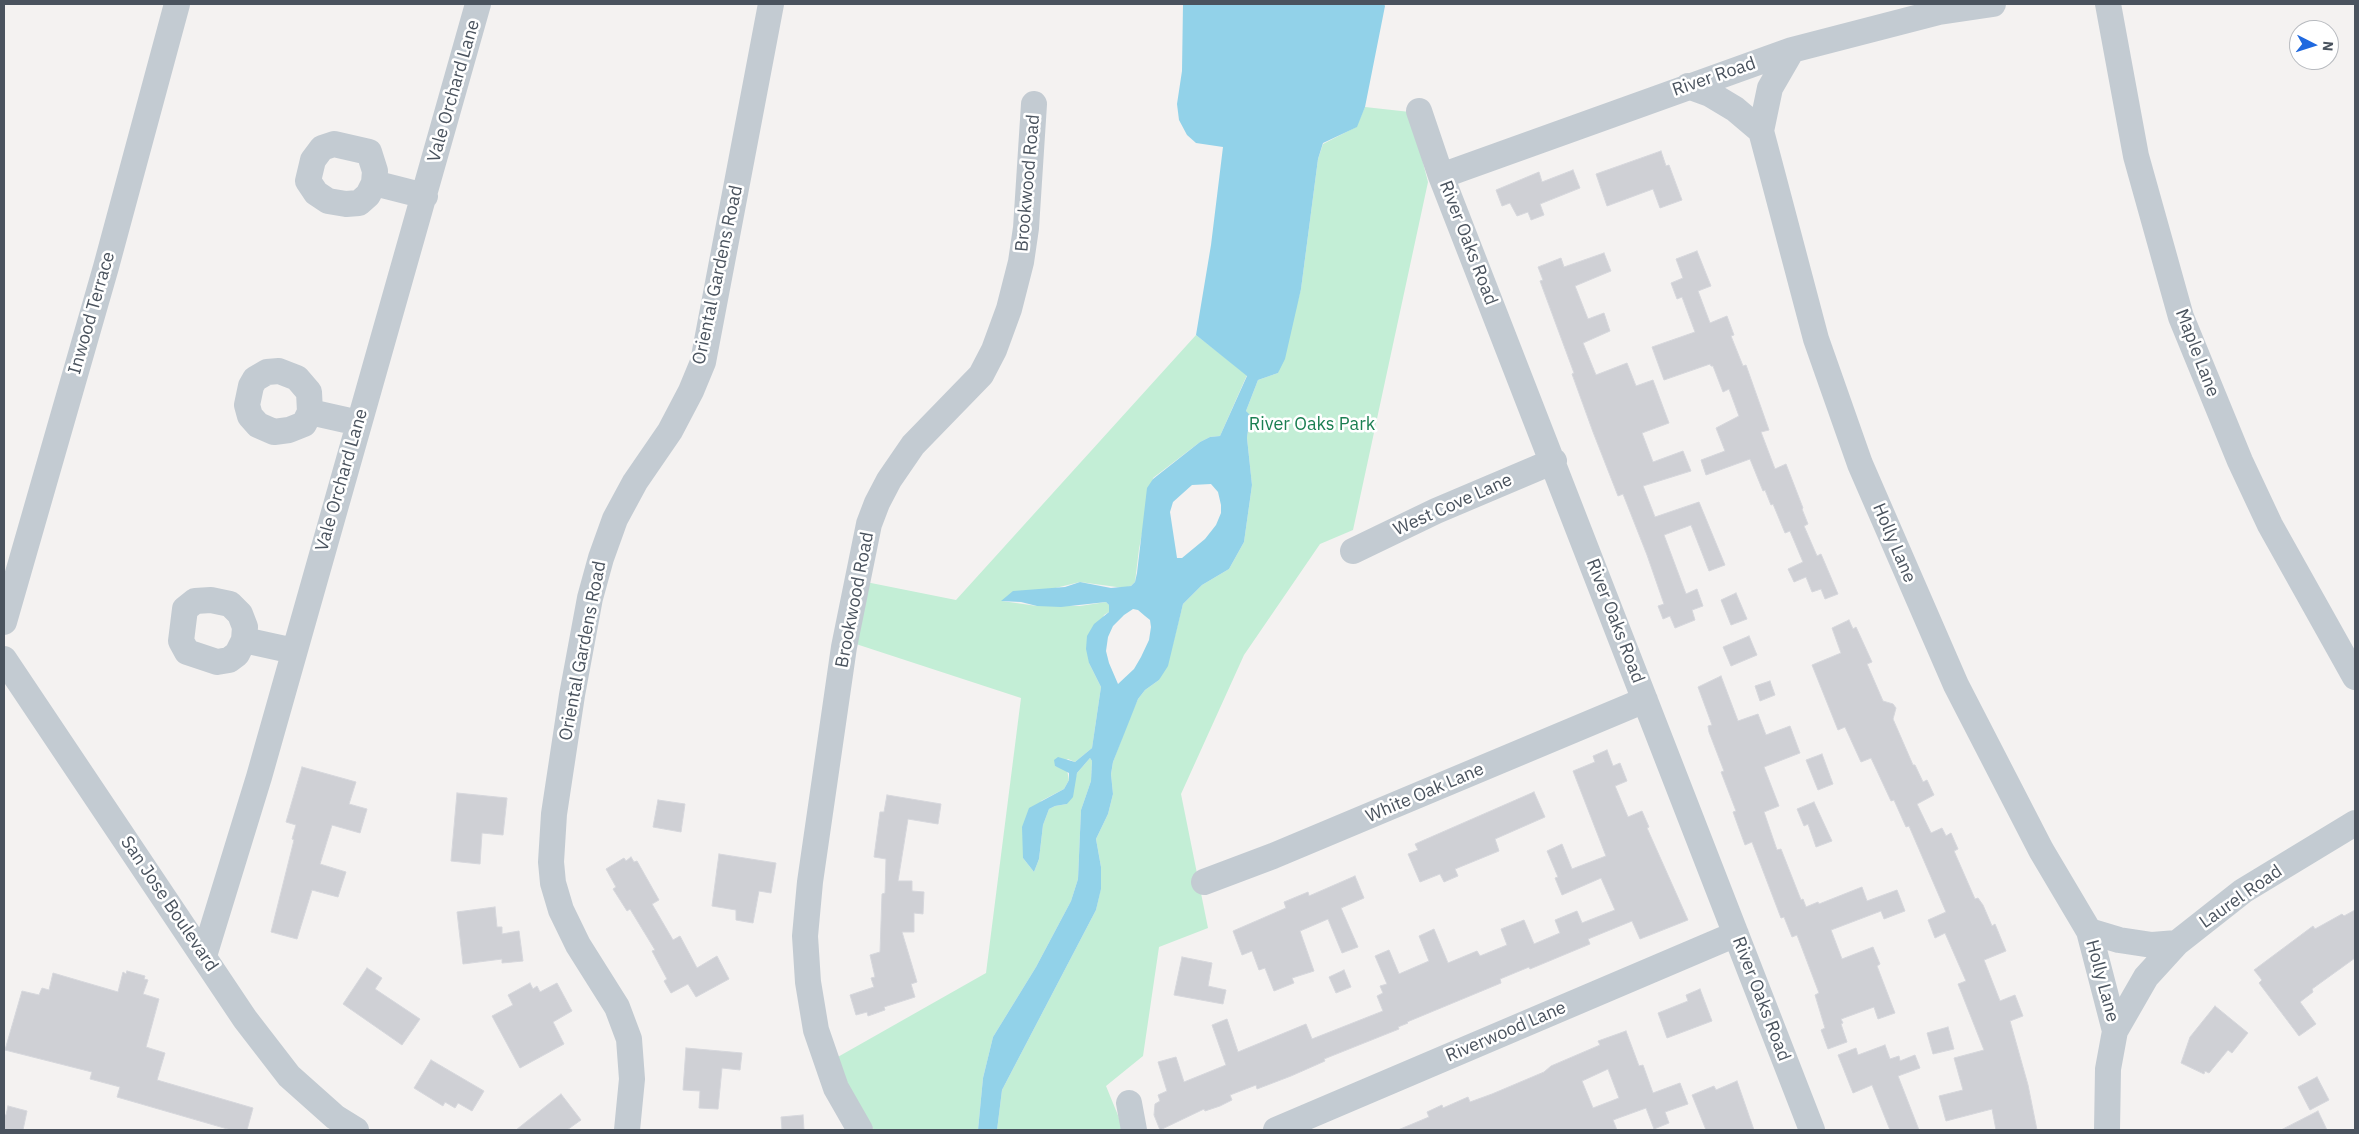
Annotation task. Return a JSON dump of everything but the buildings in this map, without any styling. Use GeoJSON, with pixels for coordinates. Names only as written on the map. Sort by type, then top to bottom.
{"type":"FeatureCollection","features":[{"type":"Feature","properties":{"kind":"street","name":"Inwood Terrace"},"geometry":{"type":"LineString","coordinates":[[4,622],[106,267],[178,4]]}},
{"type":"Feature","properties":{"kind":"street","name":"Vale Orchard Lane"},"geometry":{"type":"LineString","coordinates":[[204,956],[256,786],[478,4]]}},
{"type":"Feature","properties":{"kind":"street","name":"Oriental Gardens Road"},"geometry":{"type":"LineString","coordinates":[[627,1130],[632,1079],[629,1038],[617,1007],[578,945],[561,910],[553,883],[551,862],[554,814],[572,695],[590,598],[601,558],[615,519],[635,482],[670,431],[691,390],[702,362],[771,4]]}},
{"type":"Feature","properties":{"kind":"street","name":"River Road"},"geometry":{"type":"LineString","coordinates":[[1441,176],[1792,50],[1910,19],[1994,4]]}},
{"type":"Feature","properties":{"kind":"street","name":"Maple Lane"},"geometry":{"type":"LineString","coordinates":[[2108,4],[2136,156],[2181,317],[2240,461],[2270,525],[2355,678]]}},
{"type":"Feature","properties":{"kind":"street","name":"Holly Lane"},"geometry":{"type":"LineString","coordinates":[[1792,50],[1770,88],[1761,131],[1816,339],[1860,464],[1956,686],[2041,850],[2089,931],[2115,1031]]}},
{"type":"Feature","properties":{"kind":"street"},"geometry":{"type":"LineString","coordinates":[[1688,86],[1710,94],[1735,109],[1761,131]]}},
{"type":"Feature","properties":{"kind":"street","name":"Brookwood Road"},"geometry":{"type":"LineString","coordinates":[[860,1130],[836,1088],[816,1030],[808,982],[805,936],[810,882],[844,647],[869,524],[877,503],[889,480],[913,445],[980,375],[994,350],[1009,309],[1021,262],[1026,228],[1034,104]]}},
{"type":"Feature","properties":{"kind":"street","name":"River Oaks Road"},"geometry":{"type":"LineString","coordinates":[[1419,111],[1441,176],[1554,461],[1812,1130]]}},
{"type":"Feature","properties":{"kind":"street"},"geometry":{"type":"LineString","coordinates":[[374,183],[425,196]]}},
{"type":"Feature","properties":{"kind":"street"},"geometry":{"type":"LineString","coordinates":[[310,412],[359,423]]}},
{"type":"Feature","properties":{"kind":"street","name":"West Cove Lane"},"geometry":{"type":"LineString","coordinates":[[1353,551],[1436,511],[1554,461]]}},
{"type":"Feature","properties":{"kind":"street"},"geometry":{"type":"LineString","coordinates":[[244,640],[294,651]]}},
{"type":"Feature","properties":{"kind":"street","name":"San Jose Boulevard"},"geometry":{"type":"LineString","coordinates":[[4,658],[204,956],[244,1019],[289,1076],[335,1117],[356,1130]]}},
{"type":"Feature","properties":{"kind":"street","name":"White Oak Lane"},"geometry":{"type":"LineString","coordinates":[[1204,882],[1282,853],[1645,700]]}},
{"type":"Feature","properties":{"kind":"street","name":"Laurel Road"},"geometry":{"type":"LineString","coordinates":[[2139,987],[2177,943],[2243,891],[2355,823]]}},
{"type":"Feature","properties":{"kind":"street","name":"Holly Lane"},"geometry":{"type":"LineString","coordinates":[[2089,931],[2119,940],[2152,945],[2177,943]]}},
{"type":"Feature","properties":{"kind":"street","name":"Riverwood Lane"},"geometry":{"type":"LineString","coordinates":[[1276,1130],[1736,934]]}},
{"type":"Feature","properties":{"kind":"street","name":"Holly Lane"},"geometry":{"type":"LineString","coordinates":[[2107,1130],[2108,1069],[2115,1031],[2139,987]]}},
{"type":"Feature","properties":{"kind":"street"},"geometry":{"type":"LineString","coordinates":[[1129,1102],[1134,1130]]}},
{"type":"Feature","properties":{"kind":"green space","name":"River Oaks Park"},"geometry":{"type":"Polygon","coordinates":[[[1365,107],[1410,112],[1428,182],[1353,530],[1320,544],[1244,655],[1181,794],[1208,928],[1159,947],[1143,1056],[1106,1086],[1124,1130],[997,1130],[1002,1090],[1096,910],[1101,888],[1101,867],[1096,839],[1108,814],[1113,794],[1111,774],[1113,762],[1129,719],[1138,699],[1145,690],[1159,680],[1172,647],[1183,604],[1202,585],[1229,569],[1244,542],[1252,485],[1247,438],[1250,416],[1246,411],[1258,380],[1278,373],[1301,289],[1318,159],[1323,144],[1356,127],[1365,107]]]}},
{"type":"Feature","properties":{"kind":"green space","name":"River Oaks Park"},"geometry":{"type":"Polygon","coordinates":[[[1196,335],[1247,375],[1220,436],[1210,437],[1200,442],[1153,478],[1139,549],[1135,582],[1131,586],[1124,588],[1080,582],[1002,601],[1037,606],[1080,606],[1106,602],[1109,605],[1109,612],[1104,615],[1089,663],[1101,687],[1092,748],[1075,762],[1068,759],[1055,766],[1067,770],[1069,780],[1064,789],[1041,801],[1024,846],[1023,858],[1034,872],[1039,859],[1043,825],[1049,809],[1067,804],[1077,773],[1090,758],[1092,761],[1091,781],[1081,810],[1078,879],[1071,901],[1036,967],[993,1037],[983,1078],[978,1130],[874,1130],[860,1110],[836,1058],[986,973],[1021,698],[856,644],[866,582],[956,600],[1196,335]]]}},
{"type":"Feature","properties":{"kind":"water"},"geometry":{"type":"Polygon","coordinates":[[[1183,4],[1384,4],[1385,6],[1365,107],[1357,127],[1323,143],[1318,159],[1301,289],[1285,359],[1278,373],[1258,380],[1246,411],[1250,415],[1247,438],[1252,485],[1244,542],[1229,569],[1202,585],[1183,604],[1168,666],[1159,680],[1145,690],[1138,699],[1113,762],[1111,774],[1113,794],[1108,814],[1096,839],[1101,867],[1101,889],[1096,910],[1002,1090],[997,1130],[978,1130],[983,1078],[993,1037],[1036,967],[1071,901],[1078,879],[1081,810],[1091,781],[1092,761],[1090,758],[1077,773],[1073,797],[1067,804],[1049,809],[1043,825],[1039,859],[1034,872],[1023,858],[1022,827],[1029,808],[1064,789],[1069,780],[1069,773],[1055,766],[1054,760],[1058,757],[1075,762],[1092,748],[1101,687],[1089,663],[1086,649],[1087,636],[1094,624],[1109,612],[1109,605],[1106,602],[1061,607],[1001,601],[1013,591],[1065,587],[1080,582],[1111,588],[1131,586],[1135,582],[1137,573],[1147,488],[1153,479],[1200,442],[1210,437],[1220,436],[1247,376],[1196,335],[1211,245],[1223,147],[1196,143],[1187,135],[1179,120],[1177,104],[1182,71],[1183,4]],[[1211,484],[1192,485],[1173,502],[1170,512],[1177,558],[1182,558],[1205,539],[1216,525],[1221,513],[1221,505],[1218,492],[1211,484]],[[1133,609],[1113,626],[1108,637],[1106,651],[1118,684],[1134,669],[1149,640],[1150,620],[1138,610],[1133,609]]]}}]}
